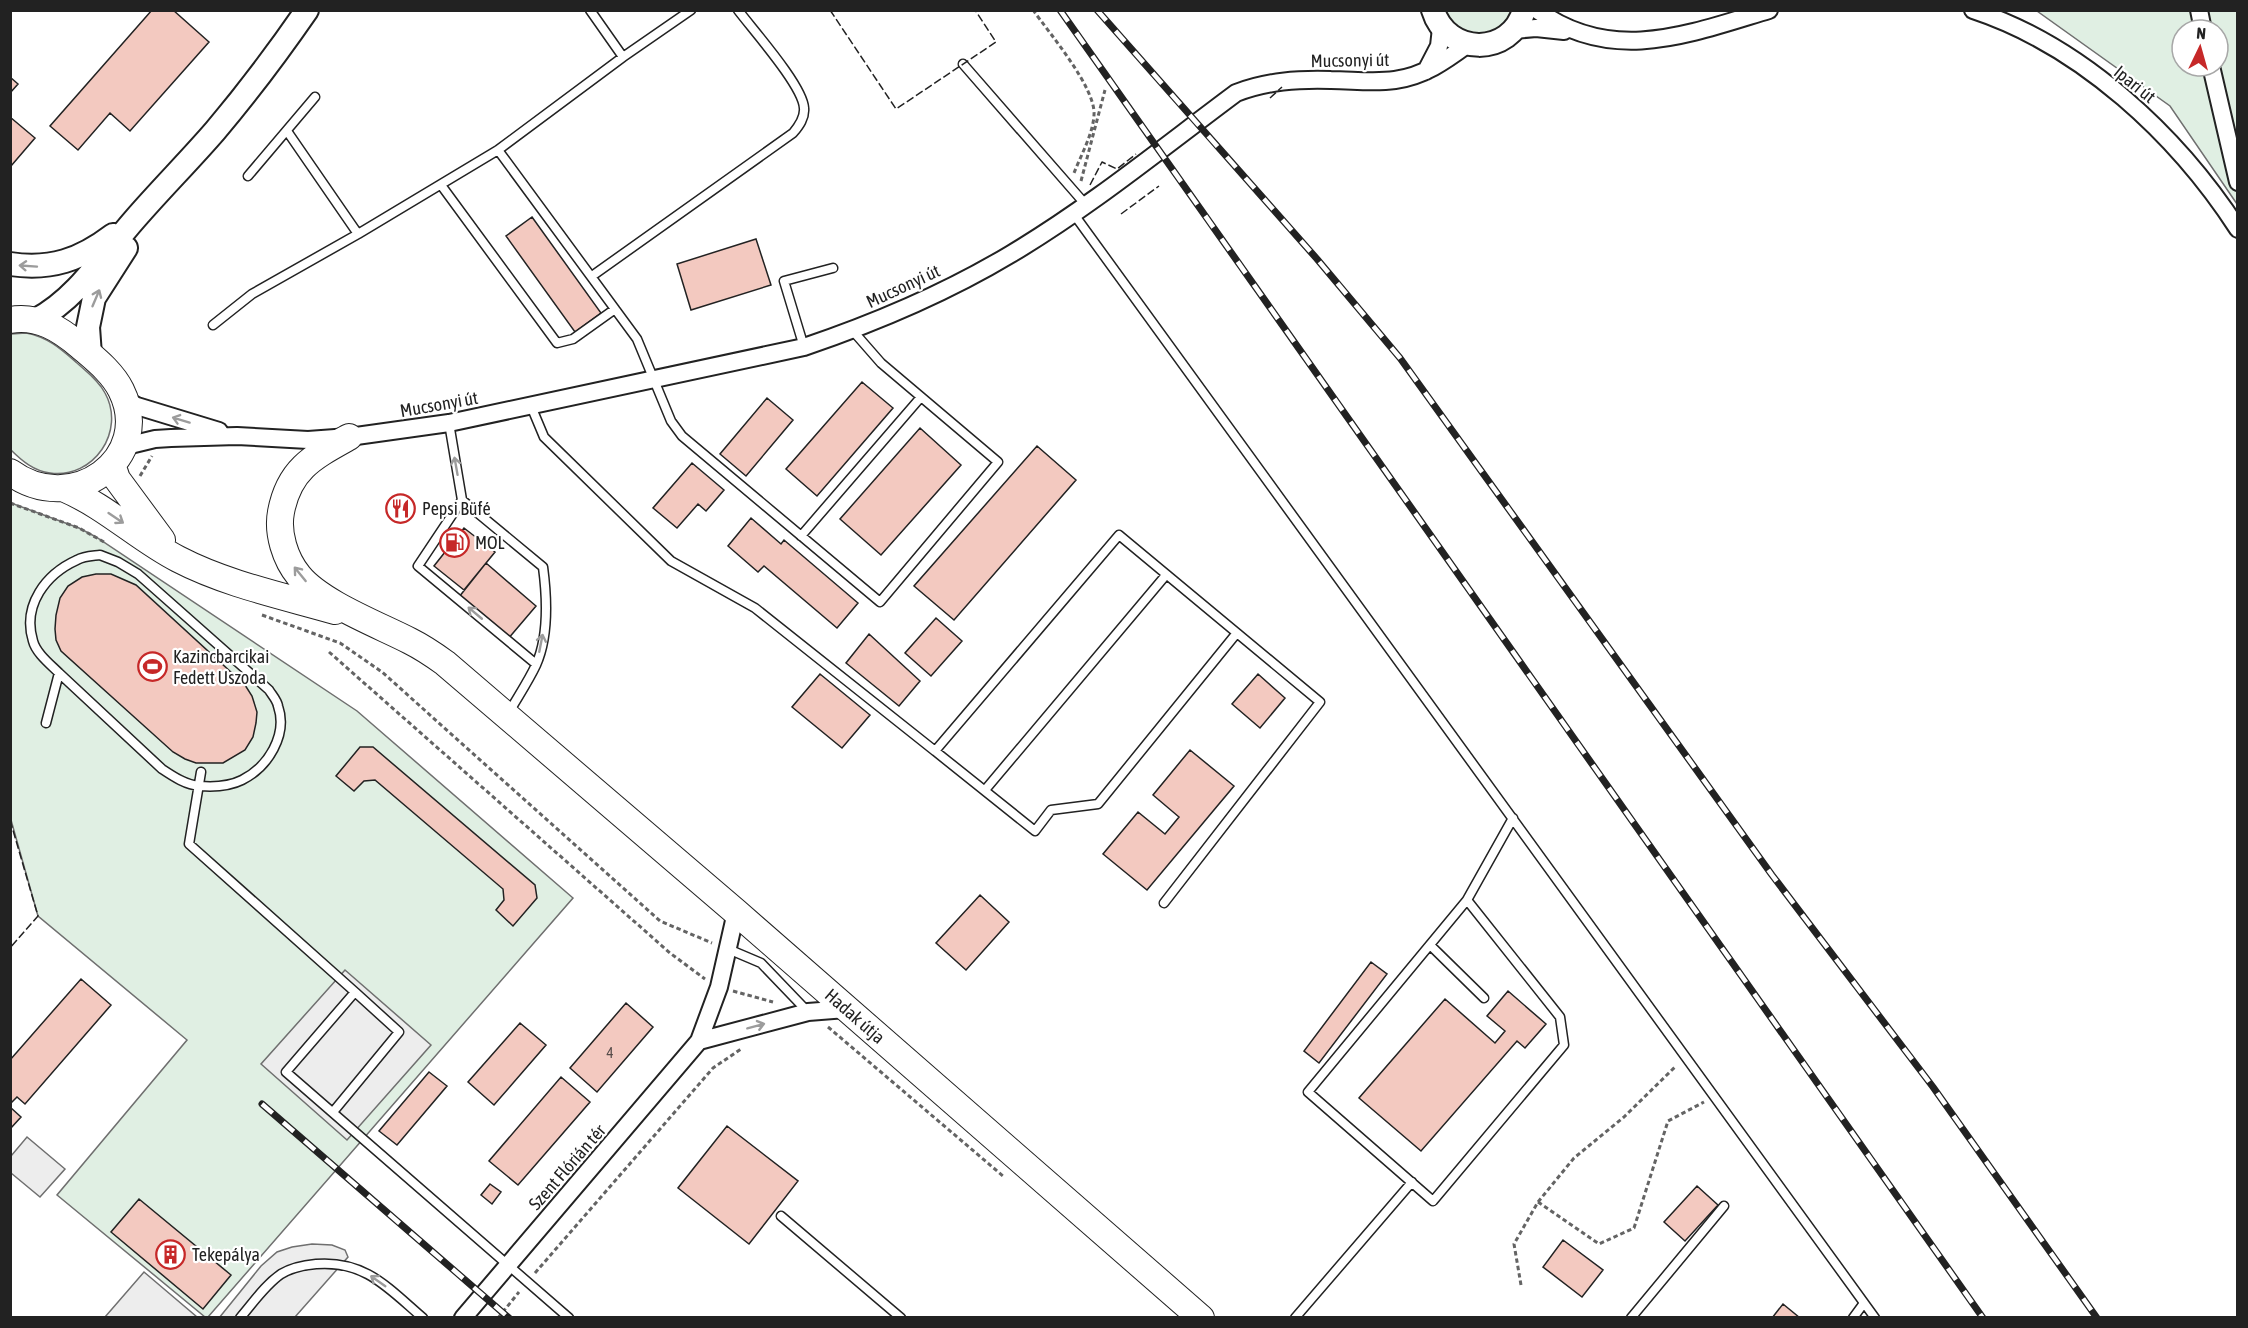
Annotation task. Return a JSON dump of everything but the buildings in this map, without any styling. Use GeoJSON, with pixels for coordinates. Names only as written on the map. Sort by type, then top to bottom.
{"type":"FeatureCollection","features":[{"type":"Feature","properties":{"kind":"main road"},"geometry":{"type":"LineString","coordinates":[[18,320],[48,314],[69,297],[266,69],[307,10]]}},
{"type":"Feature","properties":{"kind":"main road"},"geometry":{"type":"LineString","coordinates":[[1437,19],[1455,40],[1468,44],[1489,45],[1503,39],[1519,20]]}},
{"type":"Feature","properties":{"kind":"main road"},"geometry":{"type":"LineString","coordinates":[[90,355],[88,327],[94,298],[122,253],[186,164]]}},
{"type":"Feature","properties":{"kind":"main road"},"geometry":{"type":"LineString","coordinates":[[10,264],[33,267],[56,264],[77,257],[104,242],[136,218]]}},
{"type":"Feature","properties":{"kind":"main road"},"geometry":{"type":"LineString","coordinates":[[18,320],[60,329],[114,378],[124,399],[127,424],[117,455],[117,479],[177,559]]}},
{"type":"Feature","properties":{"kind":"main road"},"geometry":{"type":"LineString","coordinates":[[349,437],[318,454],[302,466],[296,474],[284,497],[280,533],[285,552],[299,577],[318,592],[364,620]]}},
{"type":"Feature","properties":{"kind":"main road"},"geometry":{"type":"LineString","coordinates":[[10,472],[33,486],[65,489],[87,483],[99,476],[117,455]]}},
{"type":"Feature","properties":{"kind":"main road"},"geometry":{"type":"LineString","coordinates":[[65,489],[102,508],[177,559],[240,584],[364,620]]}},
{"type":"Feature","properties":{"kind":"main road","name":"Hadak útja"},"geometry":{"type":"LineString","coordinates":[[364,620],[411,641],[445,663],[508,714],[1201,1317]]}},
{"type":"Feature","properties":{"kind":"street"},"geometry":{"type":"LineString","coordinates":[[1537,10],[1550,20],[1574,32]]}},
{"type":"Feature","properties":{"kind":"street"},"geometry":{"type":"LineString","coordinates":[[1519,20],[1543,29],[1574,32],[1614,41],[1666,40],[1769,10]]}},
{"type":"Feature","properties":{"kind":"street","name":"Ipari út"},"geometry":{"type":"LineString","coordinates":[[1973,10],[2026,32],[2070,59],[2127,100],[2181,154],[2218,199],[2238,229]]}},
{"type":"Feature","properties":{"kind":"street"},"geometry":{"type":"LineString","coordinates":[[1425,72],[1439,46],[1437,19]]}},
{"type":"Feature","properties":{"kind":"street","name":"Mucsonyi út"},"geometry":{"type":"LineString","coordinates":[[237,436],[292,440],[349,437],[449,423],[804,348],[853,331],[978,273],[1011,254],[1236,93],[1254,86],[1285,81],[1394,80],[1425,72],[1468,44]]}},
{"type":"Feature","properties":{"kind":"street"},"geometry":{"type":"LineString","coordinates":[[2214,78],[2238,182]]}},
{"type":"Feature","properties":{"kind":"street"},"geometry":{"type":"LineString","coordinates":[[124,399],[157,413],[237,436]]}},
{"type":"Feature","properties":{"kind":"street"},"geometry":{"type":"LineString","coordinates":[[117,455],[154,439],[237,436]]}},
{"type":"Feature","properties":{"kind":"street","name":"Szent Flórián tér"},"geometry":{"type":"LineString","coordinates":[[464,1317],[699,1041],[719,987],[736,912]]}},
{"type":"Feature","properties":{"kind":"street"},"geometry":{"type":"LineString","coordinates":[[699,1041],[808,1012],[846,1009]]}},
{"type":"Feature","properties":{"kind":"lane"},"geometry":{"type":"LineString","coordinates":[[590,10],[623,57]]}},
{"type":"Feature","properties":{"kind":"lane"},"geometry":{"type":"LineString","coordinates":[[213,325],[252,294],[498,150],[623,57],[691,10]]}},
{"type":"Feature","properties":{"kind":"lane"},"geometry":{"type":"LineString","coordinates":[[592,276],[793,133],[800,125],[804,116],[804,106],[796,86],[738,10]]}},
{"type":"Feature","properties":{"kind":"lane"},"geometry":{"type":"LineString","coordinates":[[963,64],[1069,184],[1079,204],[1513,818],[1875,1317]]}},
{"type":"Feature","properties":{"kind":"lane"},"geometry":{"type":"LineString","coordinates":[[249,176],[315,97]]}},
{"type":"Feature","properties":{"kind":"lane"},"geometry":{"type":"LineString","coordinates":[[287,131],[358,234]]}},
{"type":"Feature","properties":{"kind":"lane"},"geometry":{"type":"LineString","coordinates":[[498,150],[637,339],[670,421],[682,436],[880,602],[998,462],[881,363],[853,331]]}},
{"type":"Feature","properties":{"kind":"lane"},"geometry":{"type":"LineString","coordinates":[[441,185],[557,342],[573,339],[615,309]]}},
{"type":"Feature","properties":{"kind":"lane"},"geometry":{"type":"LineString","coordinates":[[804,348],[784,281],[833,268]]}},
{"type":"Feature","properties":{"kind":"lane"},"geometry":{"type":"LineString","coordinates":[[801,536],[921,397]]}},
{"type":"Feature","properties":{"kind":"lane"},"geometry":{"type":"LineString","coordinates":[[531,406],[544,437],[671,561],[755,608],[1035,831],[1051,810],[1098,804],[1236,634]]}},
{"type":"Feature","properties":{"kind":"lane"},"geometry":{"type":"LineString","coordinates":[[449,423],[462,500],[543,567],[546,588],[545,615],[536,664],[508,714]]}},
{"type":"Feature","properties":{"kind":"lane"},"geometry":{"type":"LineString","coordinates":[[462,500],[418,566],[536,664]]}},
{"type":"Feature","properties":{"kind":"lane"},"geometry":{"type":"LineString","coordinates":[[934,752],[1119,535],[1320,702],[1164,903]]}},
{"type":"Feature","properties":{"kind":"lane"},"geometry":{"type":"LineString","coordinates":[[100,555],[138,574],[269,690],[278,705],[280,728],[277,743],[270,757],[242,780],[226,786],[198,786],[178,780],[162,769],[46,661],[33,643],[29,619],[34,599],[43,585],[60,570],[79,558],[100,555]]}},
{"type":"Feature","properties":{"kind":"lane"},"geometry":{"type":"LineString","coordinates":[[985,790],[1166,575]]}},
{"type":"Feature","properties":{"kind":"lane"},"geometry":{"type":"LineString","coordinates":[[46,723],[59,673]]}},
{"type":"Feature","properties":{"kind":"lane"},"geometry":{"type":"LineString","coordinates":[[201,772],[189,844],[399,1032],[333,1112]]}},
{"type":"Feature","properties":{"kind":"lane"},"geometry":{"type":"LineString","coordinates":[[1467,900],[1560,1017],[1564,1045],[1433,1201],[1308,1092],[1467,900],[1513,818]]}},
{"type":"Feature","properties":{"kind":"lane"},"geometry":{"type":"LineString","coordinates":[[1430,945],[1484,998]]}},
{"type":"Feature","properties":{"kind":"lane"},"geometry":{"type":"LineString","coordinates":[[728,949],[761,963],[808,1012]]}},
{"type":"Feature","properties":{"kind":"lane"},"geometry":{"type":"LineString","coordinates":[[355,992],[286,1072],[569,1317]]}},
{"type":"Feature","properties":{"kind":"lane"},"geometry":{"type":"LineString","coordinates":[[1295,1317],[1412,1182]]}},
{"type":"Feature","properties":{"kind":"lane"},"geometry":{"type":"LineString","coordinates":[[1630,1317],[1724,1206]]}},
{"type":"Feature","properties":{"kind":"lane"},"geometry":{"type":"LineString","coordinates":[[781,1216],[901,1317]]}},
{"type":"Feature","properties":{"kind":"lane"},"geometry":{"type":"LineString","coordinates":[[240,1317],[267,1286],[282,1273],[305,1265],[335,1263],[360,1269],[380,1281],[423,1317]]}},
{"type":"Feature","properties":{"kind":"lane"},"geometry":{"type":"LineString","coordinates":[[1853,1317],[1864,1303]]}},
{"type":"Feature","properties":{"kind":"path"},"geometry":{"type":"LineString","coordinates":[[1034,10],[1085,84],[1095,107],[1091,131],[1069,184]]}},
{"type":"Feature","properties":{"kind":"path"},"geometry":{"type":"LineString","coordinates":[[1079,204],[1106,90]]}},
{"type":"Feature","properties":{"kind":"path"},"geometry":{"type":"LineString","coordinates":[[297,627],[340,643],[382,672],[660,921],[728,949]]}},
{"type":"Feature","properties":{"kind":"path"},"geometry":{"type":"LineString","coordinates":[[328,652],[670,953],[698,975],[719,987],[774,1003]]}},
{"type":"Feature","properties":{"kind":"path"},"geometry":{"type":"LineString","coordinates":[[498,1317],[713,1068],[749,1045]]}},
{"type":"Feature","properties":{"kind":"path"},"geometry":{"type":"LineString","coordinates":[[1521,1285],[1514,1244],[1538,1202],[1574,1158],[1624,1117],[1686,1057]]}},
{"type":"Feature","properties":{"kind":"path"},"geometry":{"type":"LineString","coordinates":[[1538,1202],[1599,1244],[1634,1228],[1668,1121],[1715,1097]]}},
{"type":"Feature","properties":{"kind":"green space"},"geometry":{"type":"Polygon","coordinates":[[[1436,11],[1521,11],[1520,16],[1475,43],[1436,11]]]}},
{"type":"Feature","properties":{"kind":"green space"},"geometry":{"type":"Polygon","coordinates":[[[2037,11],[2237,11],[2237,204],[2170,106],[2037,11]]]}},
{"type":"Feature","properties":{"kind":"green space"},"geometry":{"type":"Polygon","coordinates":[[[26,333],[41,337],[60,348],[100,385],[110,408],[111,422],[102,450],[80,468],[66,473],[39,470],[19,458],[11,450],[11,334],[26,333]]]}},
{"type":"Feature","properties":{"kind":"green space"},"geometry":{"type":"Polygon","coordinates":[[[11,503],[79,528],[96,537],[357,711],[573,898],[208,1317],[205,1317],[57,1195],[187,1040],[38,916],[11,820],[11,503]]]}},
{"type":"Feature","properties":{"kind":"shaded area"},"geometry":{"type":"Polygon","coordinates":[[[345,970],[431,1045],[347,1140],[261,1064],[345,970]]]}},
{"type":"Feature","properties":{"kind":"shaded area"},"geometry":{"type":"Polygon","coordinates":[[[27,1137],[65,1169],[40,1197],[11,1173],[11,1156],[27,1137]]]}},
{"type":"Feature","properties":{"kind":"shaded area"},"geometry":{"type":"Polygon","coordinates":[[[312,1244],[332,1245],[345,1250],[348,1257],[295,1317],[219,1318],[261,1266],[277,1252],[312,1244]]]}},
{"type":"Feature","properties":{"kind":"shaded area"},"geometry":{"type":"Polygon","coordinates":[[[144,1272],[197,1317],[105,1317],[144,1272]]]}},
{"type":"Feature","properties":{"kind":"railway"},"geometry":{"type":"LineString","coordinates":[[1060,10],[1983,1318]]}},
{"type":"Feature","properties":{"kind":"railway"},"geometry":{"type":"LineString","coordinates":[[1097,10],[1317,259],[1400,358],[1772,875],[1933,1087],[2097,1318]]}},
{"type":"Feature","properties":{"kind":"railway"},"geometry":{"type":"LineString","coordinates":[[262,1104],[509,1318]]}},
{"type":"Feature","properties":{"kind":"fence"},"geometry":{"type":"LineString","coordinates":[[830,10],[896,109],[996,42],[975,10]]}},
{"type":"Feature","properties":{"kind":"fence"},"geometry":{"type":"LineString","coordinates":[[1270,98],[1282,87]]}},
{"type":"Feature","properties":{"kind":"fence"},"geometry":{"type":"LineString","coordinates":[[1090,185],[1102,162],[1117,169],[1136,154]]}},
{"type":"Feature","properties":{"kind":"fence"},"geometry":{"type":"LineString","coordinates":[[1121,214],[1159,186]]}},
{"type":"Feature","properties":{"kind":"fence"},"geometry":{"type":"LineString","coordinates":[[10,820],[38,916],[10,948]]}},
{"type":"Feature","properties":{"kind":"place","name":"Pepsi Büfé"},"geometry":{"type":"Point","coordinates":[401,508]}},
{"type":"Feature","properties":{"kind":"place","name":"MOL"},"geometry":{"type":"Point","coordinates":[454,542]}},
{"type":"Feature","properties":{"kind":"place","name":"Kazincbarcikai Fedett Uszoda"},"geometry":{"type":"Point","coordinates":[152,666]}},
{"type":"Feature","properties":{"kind":"place","name":"Tekepálya"},"geometry":{"type":"Point","coordinates":[171,1254]}}]}
